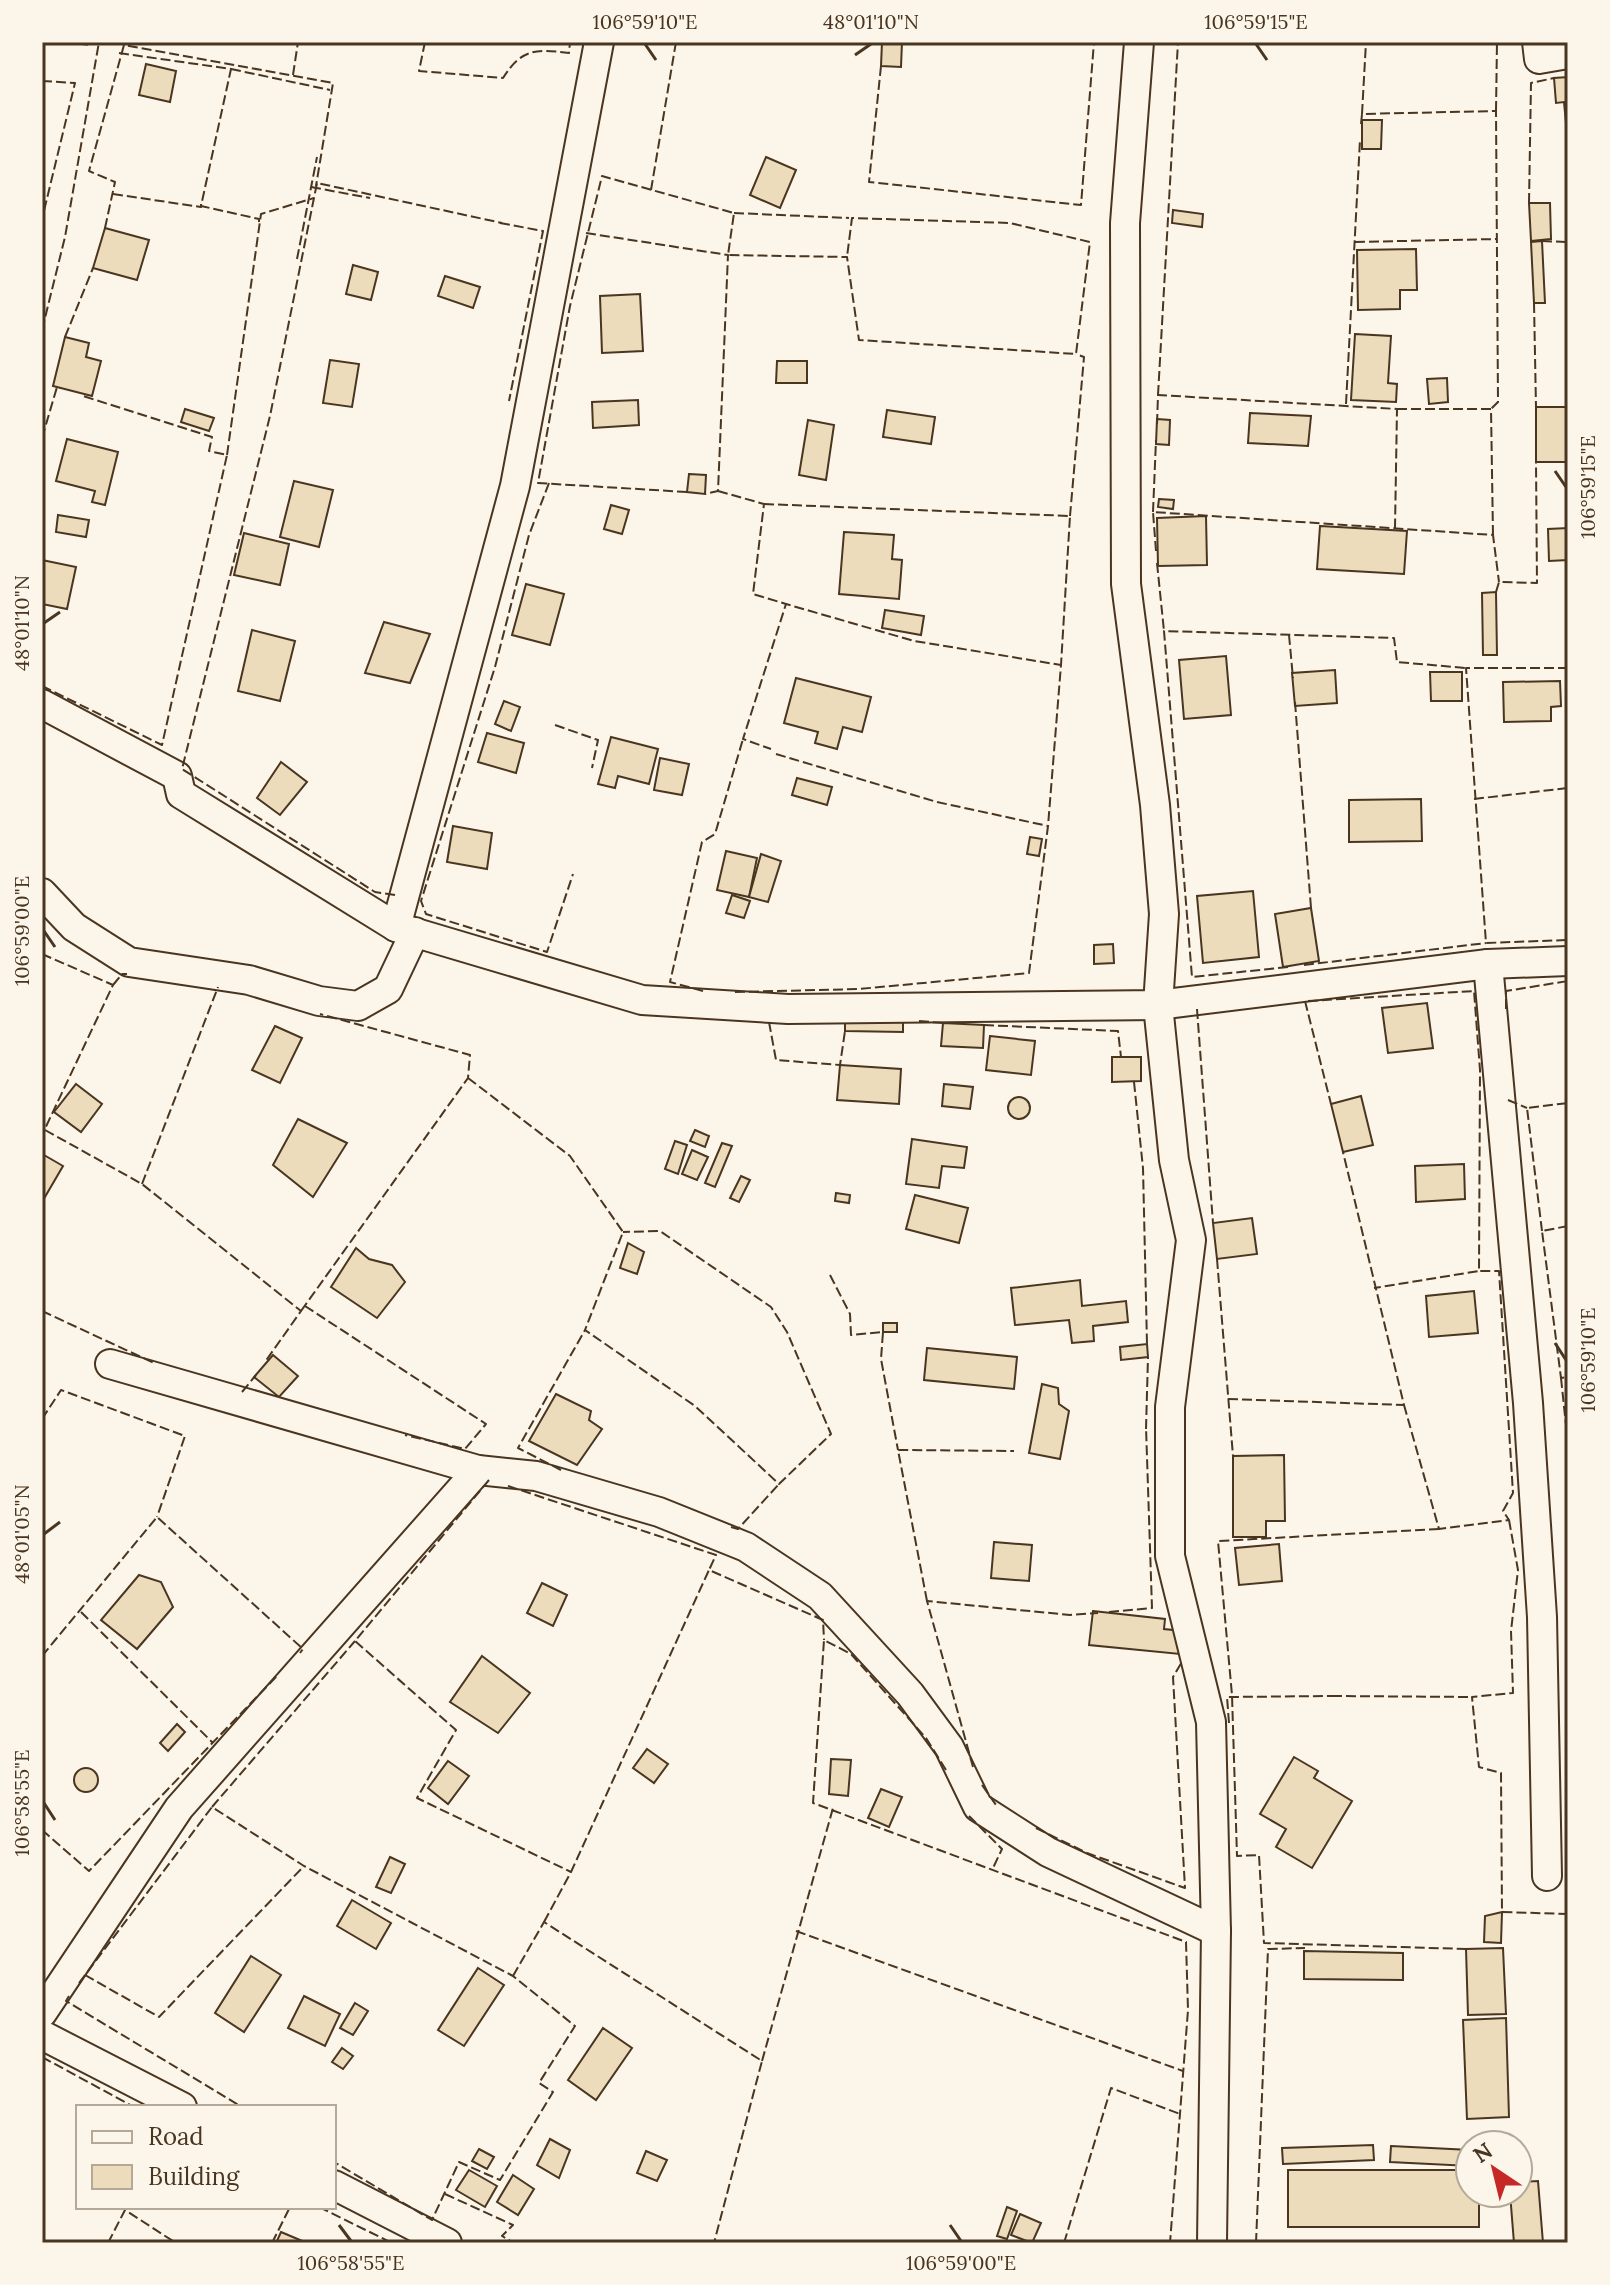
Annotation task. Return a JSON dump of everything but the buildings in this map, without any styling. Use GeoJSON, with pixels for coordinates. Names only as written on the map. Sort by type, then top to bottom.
{"type":"FeatureCollection","features":[{"type":"Feature","properties":{"kind":"street"},"geometry":{"type":"LineString","coordinates":[[42,893],[74,927],[129,962],[249,980],[319,1001],[358,1006],[388,989],[515,486],[599,42]]}},
{"type":"Feature","properties":{"kind":"street"},"geometry":{"type":"LineString","coordinates":[[1139,42],[1125,223],[1126,584],[1155,805],[1164,914],[1158,1005],[1174,1160],[1191,1240],[1170,1407],[1170,1556],[1211,1722],[1216,1931],[1212,2243]]}},
{"type":"Feature","properties":{"kind":"street"},"geometry":{"type":"LineString","coordinates":[[1537,42],[1539,59],[1568,54]]}},
{"type":"Feature","properties":{"kind":"street"},"geometry":{"type":"LineString","coordinates":[[42,704],[177,776],[181,794],[405,930],[642,1000],[788,1009],[1158,1005],[1488,964],[1568,961]]}},
{"type":"Feature","properties":{"kind":"street"},"geometry":{"type":"LineString","coordinates":[[1488,964],[1528,1403],[1542,1617],[1547,1876]]}},
{"type":"Feature","properties":{"kind":"street"},"geometry":{"type":"LineString","coordinates":[[110,1364],[478,1470],[536,1476],[659,1512],[746,1547],[820,1596],[910,1694],[949,1747],[978,1807],[1048,1852],[1216,1931]]}},
{"type":"Feature","properties":{"kind":"street"},"geometry":{"type":"LineString","coordinates":[[42,2013],[179,1808],[478,1470]]}},
{"type":"Feature","properties":{"kind":"street"},"geometry":{"type":"LineString","coordinates":[[42,2035],[178,2105]]}},
{"type":"Feature","properties":{"kind":"street"},"geometry":{"type":"LineString","coordinates":[[336,2186],[447,2243]]}},
{"type":"Feature","properties":{"kind":"fence"},"geometry":{"type":"LineString","coordinates":[[64,42],[91,45],[92,42]]}},
{"type":"Feature","properties":{"kind":"fence"},"geometry":{"type":"LineString","coordinates":[[42,330],[65,237],[99,42]]}},
{"type":"Feature","properties":{"kind":"fence"},"geometry":{"type":"LineString","coordinates":[[293,75],[298,42]]}},
{"type":"Feature","properties":{"kind":"fence"},"geometry":{"type":"LineString","coordinates":[[425,42],[419,71],[503,78],[524,56],[539,51],[569,53],[570,42]]}},
{"type":"Feature","properties":{"kind":"fence"},"geometry":{"type":"LineString","coordinates":[[651,190],[676,42]]}},
{"type":"Feature","properties":{"kind":"fence"},"geometry":{"type":"LineString","coordinates":[[881,66],[869,182],[1081,205],[1094,42]]}},
{"type":"Feature","properties":{"kind":"fence"},"geometry":{"type":"LineString","coordinates":[[1158,395],[1178,42]]}},
{"type":"Feature","properties":{"kind":"fence"},"geometry":{"type":"LineString","coordinates":[[1362,114],[1366,42]]}},
{"type":"Feature","properties":{"kind":"fence"},"geometry":{"type":"LineString","coordinates":[[1496,111],[1497,42]]}},
{"type":"Feature","properties":{"kind":"fence"},"geometry":{"type":"LineString","coordinates":[[105,228],[115,182],[89,171],[124,45],[333,83],[316,186]]}},
{"type":"Feature","properties":{"kind":"fence"},"geometry":{"type":"LineString","coordinates":[[119,53],[231,69],[201,206],[259,219],[259,222]]}},
{"type":"Feature","properties":{"kind":"fence"},"geometry":{"type":"LineString","coordinates":[[231,69],[330,90]]}},
{"type":"Feature","properties":{"kind":"fence"},"geometry":{"type":"LineString","coordinates":[[1529,203],[1531,83],[1554,78]]}},
{"type":"Feature","properties":{"kind":"fence"},"geometry":{"type":"LineString","coordinates":[[42,81],[75,83],[42,219]]}},
{"type":"Feature","properties":{"kind":"fence"},"geometry":{"type":"LineString","coordinates":[[1361,124],[1362,114],[1496,111],[1498,402],[1491,409]]}},
{"type":"Feature","properties":{"kind":"fence"},"geometry":{"type":"LineString","coordinates":[[1346,404],[1360,140]]}},
{"type":"Feature","properties":{"kind":"fence"},"geometry":{"type":"LineString","coordinates":[[297,259],[317,157]]}},
{"type":"Feature","properties":{"kind":"fence"},"geometry":{"type":"LineString","coordinates":[[687,492],[538,483],[570,306],[602,176],[734,213],[728,255],[847,257],[859,340],[1076,354],[1090,242],[1010,223],[852,218],[847,257]]}},
{"type":"Feature","properties":{"kind":"fence"},"geometry":{"type":"LineString","coordinates":[[395,895],[375,892],[182,769],[270,416],[317,183],[502,223]]}},
{"type":"Feature","properties":{"kind":"fence"},"geometry":{"type":"LineString","coordinates":[[311,187],[370,198]]}},
{"type":"Feature","properties":{"kind":"fence"},"geometry":{"type":"LineString","coordinates":[[113,194],[201,207],[201,204]]}},
{"type":"Feature","properties":{"kind":"fence"},"geometry":{"type":"LineString","coordinates":[[227,455],[261,214],[314,198]]}},
{"type":"Feature","properties":{"kind":"fence"},"geometry":{"type":"LineString","coordinates":[[734,213],[849,218]]}},
{"type":"Feature","properties":{"kind":"fence"},"geometry":{"type":"LineString","coordinates":[[500,223],[543,231],[509,401]]}},
{"type":"Feature","properties":{"kind":"fence"},"geometry":{"type":"LineString","coordinates":[[586,233],[728,255],[718,491],[705,494]]}},
{"type":"Feature","properties":{"kind":"fence"},"geometry":{"type":"LineString","coordinates":[[1355,242],[1497,239]]}},
{"type":"Feature","properties":{"kind":"fence"},"geometry":{"type":"LineString","coordinates":[[1542,241],[1568,242]]}},
{"type":"Feature","properties":{"kind":"fence"},"geometry":{"type":"LineString","coordinates":[[65,337],[93,268]]}},
{"type":"Feature","properties":{"kind":"fence"},"geometry":{"type":"LineString","coordinates":[[1534,303],[1536,407]]}},
{"type":"Feature","properties":{"kind":"fence"},"geometry":{"type":"LineString","coordinates":[[1070,516],[1084,357],[1076,354]]}},
{"type":"Feature","properties":{"kind":"fence"},"geometry":{"type":"LineString","coordinates":[[42,438],[57,387],[60,388]]}},
{"type":"Feature","properties":{"kind":"fence"},"geometry":{"type":"LineString","coordinates":[[1157,424],[1158,395],[1397,409],[1395,528]]}},
{"type":"Feature","properties":{"kind":"fence"},"geometry":{"type":"LineString","coordinates":[[42,686],[162,745],[227,455],[209,451],[212,437],[83,396]]}},
{"type":"Feature","properties":{"kind":"fence"},"geometry":{"type":"LineString","coordinates":[[1397,409],[1491,409],[1493,535]]}},
{"type":"Feature","properties":{"kind":"fence"},"geometry":{"type":"LineString","coordinates":[[1153,512],[1156,440]]}},
{"type":"Feature","properties":{"kind":"fence"},"geometry":{"type":"LineString","coordinates":[[1496,592],[1499,582],[1537,583],[1536,462]]}},
{"type":"Feature","properties":{"kind":"fence"},"geometry":{"type":"LineString","coordinates":[[549,483],[529,535],[495,667],[421,901],[426,914],[547,952],[573,874]]}},
{"type":"Feature","properties":{"kind":"fence"},"geometry":{"type":"LineString","coordinates":[[718,491],[764,504],[753,594],[786,604],[743,739],[771,749]]}},
{"type":"Feature","properties":{"kind":"fence"},"geometry":{"type":"LineString","coordinates":[[764,504],[1070,516],[1061,665]]}},
{"type":"Feature","properties":{"kind":"fence"},"geometry":{"type":"LineString","coordinates":[[1156,551],[1153,512],[1493,535],[1499,582]]}},
{"type":"Feature","properties":{"kind":"fence"},"geometry":{"type":"LineString","coordinates":[[1157,563],[1164,631]]}},
{"type":"Feature","properties":{"kind":"fence"},"geometry":{"type":"LineString","coordinates":[[735,992],[859,989],[1029,973],[1048,826],[1061,665],[914,641],[786,604]]}},
{"type":"Feature","properties":{"kind":"fence"},"geometry":{"type":"LineString","coordinates":[[1288,967],[1192,977],[1164,631],[1394,638],[1397,662],[1466,668]]}},
{"type":"Feature","properties":{"kind":"fence"},"geometry":{"type":"LineString","coordinates":[[1289,635],[1293,678]]}},
{"type":"Feature","properties":{"kind":"fence"},"geometry":{"type":"LineString","coordinates":[[1568,668],[1466,668],[1486,943],[1568,940]]}},
{"type":"Feature","properties":{"kind":"fence"},"geometry":{"type":"LineString","coordinates":[[1295,702],[1311,908]]}},
{"type":"Feature","properties":{"kind":"fence"},"geometry":{"type":"LineString","coordinates":[[555,725],[598,740],[592,768]]}},
{"type":"Feature","properties":{"kind":"fence"},"geometry":{"type":"LineString","coordinates":[[703,991],[670,982],[702,842],[715,834],[743,739]]}},
{"type":"Feature","properties":{"kind":"fence"},"geometry":{"type":"LineString","coordinates":[[776,754],[937,802],[1048,826]]}},
{"type":"Feature","properties":{"kind":"fence"},"geometry":{"type":"LineString","coordinates":[[1474,799],[1568,788]]}},
{"type":"Feature","properties":{"kind":"fence"},"geometry":{"type":"LineString","coordinates":[[1304,965],[1486,943]]}},
{"type":"Feature","properties":{"kind":"fence"},"geometry":{"type":"LineString","coordinates":[[42,954],[113,985],[42,1135]]}},
{"type":"Feature","properties":{"kind":"fence"},"geometry":{"type":"LineString","coordinates":[[113,985],[122,974],[127,974]]}},
{"type":"Feature","properties":{"kind":"fence"},"geometry":{"type":"LineString","coordinates":[[1506,1009],[1506,991],[1568,981]]}},
{"type":"Feature","properties":{"kind":"fence"},"geometry":{"type":"LineString","coordinates":[[142,1184],[218,987]]}},
{"type":"Feature","properties":{"kind":"fence"},"geometry":{"type":"LineString","coordinates":[[1308,1001],[1474,991],[1480,1070],[1479,1271],[1374,1288]]}},
{"type":"Feature","properties":{"kind":"fence"},"geometry":{"type":"LineString","coordinates":[[1305,1001],[1331,1104]]}},
{"type":"Feature","properties":{"kind":"fence"},"geometry":{"type":"LineString","coordinates":[[1197,1009],[1213,1223]]}},
{"type":"Feature","properties":{"kind":"fence"},"geometry":{"type":"LineString","coordinates":[[301,1311],[468,1078],[470,1055],[320,1014]]}},
{"type":"Feature","properties":{"kind":"fence"},"geometry":{"type":"LineString","coordinates":[[919,1021],[943,1023]]}},
{"type":"Feature","properties":{"kind":"fence"},"geometry":{"type":"LineString","coordinates":[[769,1022],[776,1060],[840,1065],[845,1031]]}},
{"type":"Feature","properties":{"kind":"fence"},"geometry":{"type":"LineString","coordinates":[[984,1025],[1118,1031],[1121,1057]]}},
{"type":"Feature","properties":{"kind":"fence"},"geometry":{"type":"LineString","coordinates":[[468,1078],[570,1156],[623,1232],[585,1330],[695,1406],[779,1484],[831,1434],[787,1332],[771,1307],[660,1231],[623,1232]]}},
{"type":"Feature","properties":{"kind":"fence"},"geometry":{"type":"LineString","coordinates":[[1134,1082],[1143,1168],[1147,1344]]}},
{"type":"Feature","properties":{"kind":"fence"},"geometry":{"type":"LineString","coordinates":[[1508,1100],[1527,1108]]}},
{"type":"Feature","properties":{"kind":"fence"},"geometry":{"type":"LineString","coordinates":[[1542,1231],[1527,1108],[1568,1103]]}},
{"type":"Feature","properties":{"kind":"fence"},"geometry":{"type":"LineString","coordinates":[[45,1130],[142,1184],[301,1311],[265,1362]]}},
{"type":"Feature","properties":{"kind":"fence"},"geometry":{"type":"LineString","coordinates":[[1228,1399],[1404,1405],[1343,1152]]}},
{"type":"Feature","properties":{"kind":"fence"},"geometry":{"type":"LineString","coordinates":[[1568,1226],[1542,1231],[1561,1378],[1568,1377]]}},
{"type":"Feature","properties":{"kind":"fence"},"geometry":{"type":"LineString","coordinates":[[1217,1259],[1233,1456]]}},
{"type":"Feature","properties":{"kind":"fence"},"geometry":{"type":"LineString","coordinates":[[1404,1405],[1439,1529],[1509,1520],[1503,1511],[1513,1493],[1499,1271],[1479,1271]]}},
{"type":"Feature","properties":{"kind":"fence"},"geometry":{"type":"LineString","coordinates":[[830,1275],[850,1314],[851,1335],[883,1332],[881,1359],[898,1450]]}},
{"type":"Feature","properties":{"kind":"fence"},"geometry":{"type":"LineString","coordinates":[[305,1306],[486,1424],[465,1449],[405,1435]]}},
{"type":"Feature","properties":{"kind":"fence"},"geometry":{"type":"LineString","coordinates":[[42,1311],[154,1363]]}},
{"type":"Feature","properties":{"kind":"fence"},"geometry":{"type":"LineString","coordinates":[[561,1470],[518,1448],[585,1330]]}},
{"type":"Feature","properties":{"kind":"fence"},"geometry":{"type":"LineString","coordinates":[[1146,1429],[1148,1357]]}},
{"type":"Feature","properties":{"kind":"fence"},"geometry":{"type":"LineString","coordinates":[[242,1392],[256,1375]]}},
{"type":"Feature","properties":{"kind":"fence"},"geometry":{"type":"LineString","coordinates":[[1561,1378],[1568,1444]]}},
{"type":"Feature","properties":{"kind":"fence"},"geometry":{"type":"LineString","coordinates":[[42,1419],[61,1390],[185,1436],[157,1517]]}},
{"type":"Feature","properties":{"kind":"fence"},"geometry":{"type":"LineString","coordinates":[[1109,1612],[1152,1608],[1146,1427]]}},
{"type":"Feature","properties":{"kind":"fence"},"geometry":{"type":"LineString","coordinates":[[927,1601],[898,1450],[1014,1451]]}},
{"type":"Feature","properties":{"kind":"fence"},"geometry":{"type":"LineString","coordinates":[[489,1480],[355,1641],[456,1730],[417,1798],[571,1872]]}},
{"type":"Feature","properties":{"kind":"fence"},"geometry":{"type":"LineString","coordinates":[[731,1527],[738,1529],[779,1484]]}},
{"type":"Feature","properties":{"kind":"fence"},"geometry":{"type":"LineString","coordinates":[[508,1486],[716,1555],[709,1570]]}},
{"type":"Feature","properties":{"kind":"fence"},"geometry":{"type":"LineString","coordinates":[[42,1656],[157,1517],[303,1649],[300,1653]]}},
{"type":"Feature","properties":{"kind":"fence"},"geometry":{"type":"LineString","coordinates":[[1509,1520],[1518,1570],[1511,1631],[1513,1693],[1472,1697],[1479,1767],[1501,1773],[1502,1912],[1568,1914]]}},
{"type":"Feature","properties":{"kind":"fence"},"geometry":{"type":"LineString","coordinates":[[1439,1529],[1218,1541],[1232,1695],[1237,1856],[1259,1855],[1264,1943],[1466,1949]]}},
{"type":"Feature","properties":{"kind":"fence"},"geometry":{"type":"LineString","coordinates":[[544,1922],[571,1872],[709,1570],[823,1620],[824,1640]]}},
{"type":"Feature","properties":{"kind":"fence"},"geometry":{"type":"LineString","coordinates":[[973,1767],[927,1601],[1070,1615],[1098,1613]]}},
{"type":"Feature","properties":{"kind":"fence"},"geometry":{"type":"LineString","coordinates":[[81,1612],[213,1743]]}},
{"type":"Feature","properties":{"kind":"fence"},"geometry":{"type":"LineString","coordinates":[[946,1770],[926,1738],[851,1654],[824,1640],[813,1803],[1186,1942],[1188,2010],[1170,2243]]}},
{"type":"Feature","properties":{"kind":"fence"},"geometry":{"type":"LineString","coordinates":[[212,1807],[355,1641]]}},
{"type":"Feature","properties":{"kind":"fence"},"geometry":{"type":"LineString","coordinates":[[1036,1828],[1087,1853],[1185,1888],[1173,1677],[1183,1660]]}},
{"type":"Feature","properties":{"kind":"fence"},"geometry":{"type":"LineString","coordinates":[[42,1830],[89,1871],[277,1676]]}},
{"type":"Feature","properties":{"kind":"fence"},"geometry":{"type":"LineString","coordinates":[[1332,1696],[1472,1697]]}},
{"type":"Feature","properties":{"kind":"fence"},"geometry":{"type":"LineString","coordinates":[[1229,1723],[1227,1697],[1335,1696]]}},
{"type":"Feature","properties":{"kind":"fence"},"geometry":{"type":"LineString","coordinates":[[982,1785],[996,1805]]}},
{"type":"Feature","properties":{"kind":"fence"},"geometry":{"type":"LineString","coordinates":[[79,1983],[212,1807],[304,1866],[513,1976],[575,2026],[539,2083],[553,2092],[500,2180],[459,2162],[432,2220],[336,2163]]}},
{"type":"Feature","properties":{"kind":"fence"},"geometry":{"type":"LineString","coordinates":[[762,2061],[833,1808]]}},
{"type":"Feature","properties":{"kind":"fence"},"geometry":{"type":"LineString","coordinates":[[969,1816],[1002,1849],[993,1868]]}},
{"type":"Feature","properties":{"kind":"fence"},"geometry":{"type":"LineString","coordinates":[[85,1975],[159,2017],[304,1866]]}},
{"type":"Feature","properties":{"kind":"fence"},"geometry":{"type":"LineString","coordinates":[[513,1976],[544,1922],[762,2061],[714,2243]]}},
{"type":"Feature","properties":{"kind":"fence"},"geometry":{"type":"LineString","coordinates":[[796,1931],[1183,2071]]}},
{"type":"Feature","properties":{"kind":"fence"},"geometry":{"type":"LineString","coordinates":[[1256,2243],[1268,1949],[1305,1948]]}},
{"type":"Feature","properties":{"kind":"fence"},"geometry":{"type":"LineString","coordinates":[[69,1996],[66,2001],[239,2105]]}},
{"type":"Feature","properties":{"kind":"fence"},"geometry":{"type":"LineString","coordinates":[[42,2057],[130,2105]]}},
{"type":"Feature","properties":{"kind":"fence"},"geometry":{"type":"LineString","coordinates":[[1064,2243],[1111,2088],[1180,2114]]}},
{"type":"Feature","properties":{"kind":"fence"},"geometry":{"type":"LineString","coordinates":[[445,2194],[513,2225],[502,2236],[514,2243]]}},
{"type":"Feature","properties":{"kind":"fence"},"geometry":{"type":"LineString","coordinates":[[272,2243],[289,2209]]}},
{"type":"Feature","properties":{"kind":"fence"},"geometry":{"type":"LineString","coordinates":[[323,2209],[392,2243]]}},
{"type":"Feature","properties":{"kind":"fence"},"geometry":{"type":"LineString","coordinates":[[108,2243],[125,2210],[176,2243]]}}]}
